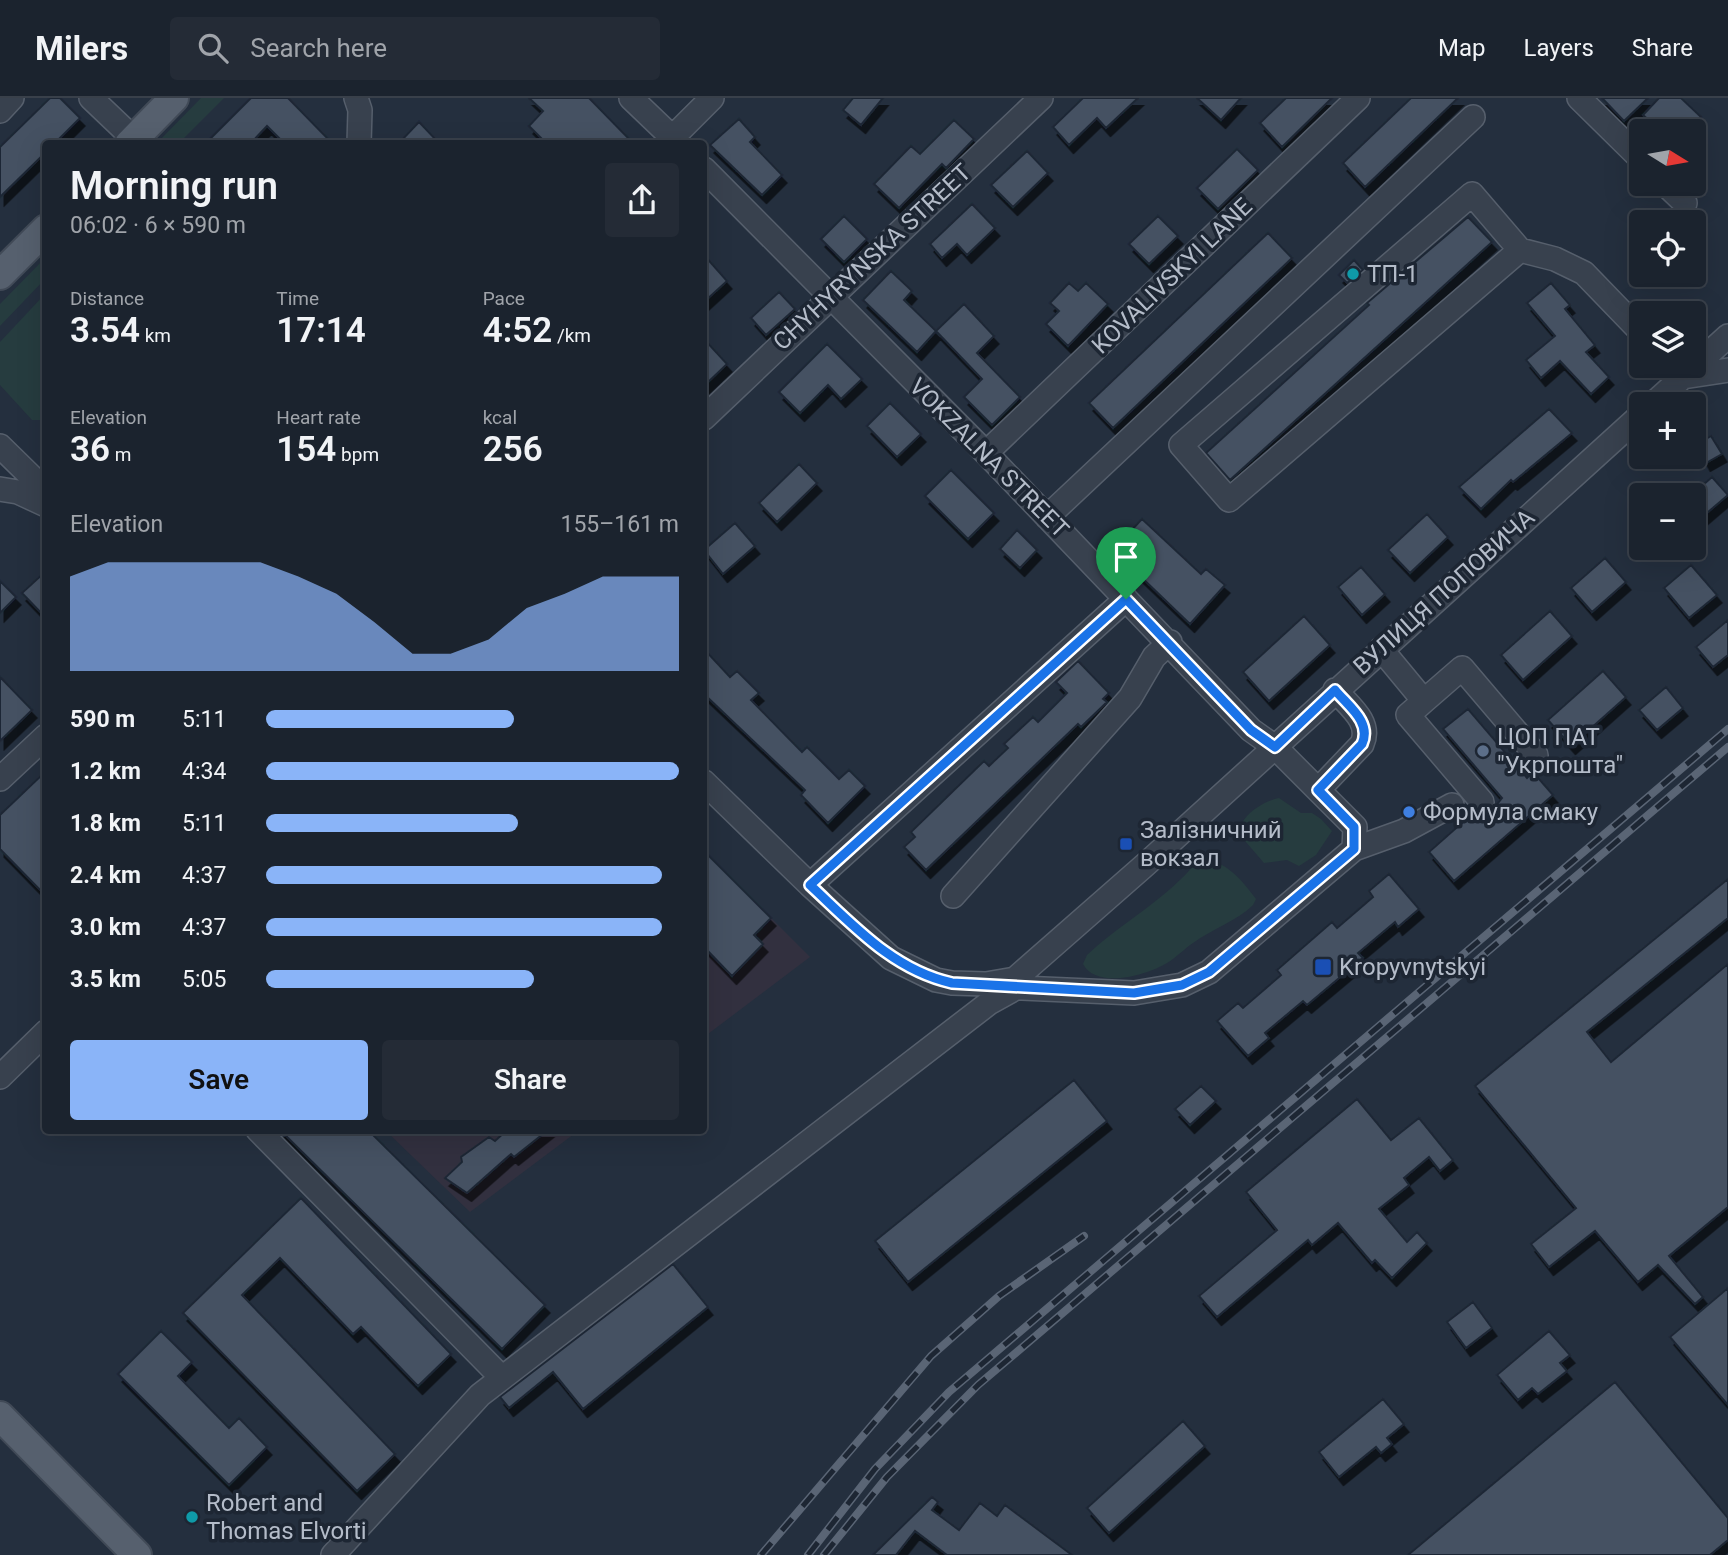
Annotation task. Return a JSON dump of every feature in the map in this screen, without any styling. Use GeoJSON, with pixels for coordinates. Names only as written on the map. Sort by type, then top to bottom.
{"type":"FeatureCollection","features":[{"type":"Feature","properties":{"kind":"main road"},"geometry":{"type":"LineString","coordinates":[[132,140],[174,98]]}},
{"type":"Feature","properties":{"kind":"main road"},"geometry":{"type":"LineString","coordinates":[[0,275],[42,233]]}},
{"type":"Feature","properties":{"kind":"main road"},"geometry":{"type":"LineString","coordinates":[[0,1416],[137,1555]]}},
{"type":"Feature","properties":{"kind":"street"},"geometry":{"type":"LineString","coordinates":[[0,111],[12,98]]}},
{"type":"Feature","properties":{"kind":"street"},"geometry":{"type":"LineString","coordinates":[[91,98],[130,140]]}},
{"type":"Feature","properties":{"kind":"street"},"geometry":{"type":"LineString","coordinates":[[356,98],[359,110],[359,140]]}},
{"type":"Feature","properties":{"kind":"street"},"geometry":{"type":"LineString","coordinates":[[631,98],[671,140]]}},
{"type":"Feature","properties":{"kind":"street"},"geometry":{"type":"LineString","coordinates":[[673,140],[712,98]]}},
{"type":"Feature","properties":{"kind":"street","name":"CHYHYRYNSKA STREET"},"geometry":{"type":"LineString","coordinates":[[707,415],[1041,98]]}},
{"type":"Feature","properties":{"kind":"street","name":"KOVALIVSKYI LANE"},"geometry":{"type":"LineString","coordinates":[[986,453],[1358,98]]}},
{"type":"Feature","properties":{"kind":"street"},"geometry":{"type":"LineString","coordinates":[[1579,98],[1629,147]]}},
{"type":"Feature","properties":{"kind":"street"},"geometry":{"type":"LineString","coordinates":[[1047,517],[1473,117]]}},
{"type":"Feature","properties":{"kind":"street","name":"VOKZALNA STREET"},"geometry":{"type":"LineString","coordinates":[[707,172],[829,298],[986,453],[1170,642],[1251,730],[1275,747],[1354,827],[1354,849]]}},
{"type":"Feature","properties":{"kind":"street"},"geometry":{"type":"LineString","coordinates":[[1520,250],[1229,500],[1181,445],[1472,194],[1520,250],[1555,259],[1584,273],[1629,320]]}},
{"type":"Feature","properties":{"kind":"street"},"geometry":{"type":"LineString","coordinates":[[1677,196],[1685,204]]}},
{"type":"Feature","properties":{"kind":"street"},"geometry":{"type":"LineString","coordinates":[[1706,351],[1728,336]]}},
{"type":"Feature","properties":{"kind":"street"},"geometry":{"type":"LineString","coordinates":[[1706,370],[1728,370]]}},
{"type":"Feature","properties":{"kind":"street"},"geometry":{"type":"LineString","coordinates":[[1662,392],[1673,378]]}},
{"type":"Feature","properties":{"kind":"street","name":"ВУЛИЦЯ ПОПОВИЧА"},"geometry":{"type":"LineString","coordinates":[[986,984],[1015,979],[1031,968],[1629,426]]}},
{"type":"Feature","properties":{"kind":"street"},"geometry":{"type":"LineString","coordinates":[[0,446],[42,487]]}},
{"type":"Feature","properties":{"kind":"street"},"geometry":{"type":"LineString","coordinates":[[0,488],[18,492],[42,503]]}},
{"type":"Feature","properties":{"kind":"street"},"geometry":{"type":"LineString","coordinates":[[810,885],[1126,599]]}},
{"type":"Feature","properties":{"kind":"street"},"geometry":{"type":"LineString","coordinates":[[953,896],[1130,698],[1154,657],[1170,642]]}},
{"type":"Feature","properties":{"kind":"street"},"geometry":{"type":"LineString","coordinates":[[1381,649],[1424,701]]}},
{"type":"Feature","properties":{"kind":"street"},"geometry":{"type":"LineString","coordinates":[[1482,802],[1408,715],[1424,701],[1462,668],[1536,755]]}},
{"type":"Feature","properties":{"kind":"street"},"geometry":{"type":"LineString","coordinates":[[1318,790],[1362,744],[1365,736],[1361,720],[1335,690]]}},
{"type":"Feature","properties":{"kind":"street"},"geometry":{"type":"LineString","coordinates":[[0,779],[42,740]]}},
{"type":"Feature","properties":{"kind":"street"},"geometry":{"type":"LineString","coordinates":[[707,785],[810,885],[891,958],[936,980],[1014,989],[1134,993],[1164,990],[1209,972],[1354,849],[1404,831],[1452,805]]}},
{"type":"Feature","properties":{"kind":"street"},"geometry":{"type":"LineString","coordinates":[[333,1555],[480,1395],[989,1003],[1014,989]]}},
{"type":"Feature","properties":{"kind":"street"},"geometry":{"type":"LineString","coordinates":[[0,1077],[42,1036]]}},
{"type":"Feature","properties":{"kind":"street"},"geometry":{"type":"LineString","coordinates":[[262,1134],[502,1378]]}},
{"type":"Feature","properties":{"kind":"shaded area"},"geometry":{"type":"Polygon","coordinates":[[[707,854],[810,957],[707,1035],[707,854]]]}},
{"type":"Feature","properties":{"kind":"shaded area"},"geometry":{"type":"Polygon","coordinates":[[[389,1134],[574,1134],[470,1212],[389,1134]]]}},
{"type":"Feature","properties":{"kind":"green space"},"geometry":{"type":"Polygon","coordinates":[[[201,98],[224,98],[182,140],[160,140],[201,98]]]}},
{"type":"Feature","properties":{"kind":"green space"},"geometry":{"type":"Polygon","coordinates":[[[42,261],[42,282],[0,326],[0,304],[42,261]]]}},
{"type":"Feature","properties":{"kind":"green space"},"geometry":{"type":"Polygon","coordinates":[[[42,297],[40,420],[32,420],[0,385],[0,342],[42,297]]]}},
{"type":"Feature","properties":{"kind":"green space"},"geometry":{"type":"Polygon","coordinates":[[[1279,798],[1301,813],[1312,813],[1332,831],[1316,855],[1299,866],[1287,860],[1264,863],[1239,834],[1247,815],[1266,802],[1279,798]]]}},
{"type":"Feature","properties":{"kind":"green space"},"geometry":{"type":"Polygon","coordinates":[[[1198,860],[1216,862],[1231,871],[1256,899],[1253,905],[1158,968],[1123,978],[1099,976],[1090,972],[1083,964],[1087,955],[1159,898],[1198,860]]]}},
{"type":"Feature","properties":{"kind":"building"},"geometry":{"type":"Polygon","coordinates":[[[50,98],[60,98],[80,118],[58,140],[42,140],[42,156],[0,197],[0,147],[50,98]]]}},
{"type":"Feature","properties":{"kind":"building"},"geometry":{"type":"Polygon","coordinates":[[[251,98],[288,98],[329,140],[281,140],[267,126],[254,140],[209,140],[251,98]]]}},
{"type":"Feature","properties":{"kind":"building"},"geometry":{"type":"Polygon","coordinates":[[[529,98],[589,98],[630,140],[543,140],[529,126],[543,111],[529,98]]]}},
{"type":"Feature","properties":{"kind":"building"},"geometry":{"type":"Polygon","coordinates":[[[853,98],[883,98],[861,125],[843,110],[853,98]]]}},
{"type":"Feature","properties":{"kind":"building"},"geometry":{"type":"Polygon","coordinates":[[[1083,98],[1138,98],[1106,128],[1097,118],[1069,145],[1053,127],[1083,98]]]}},
{"type":"Feature","properties":{"kind":"building"},"geometry":{"type":"Polygon","coordinates":[[[1197,98],[1241,98],[1221,120],[1197,98]]]}},
{"type":"Feature","properties":{"kind":"building"},"geometry":{"type":"Polygon","coordinates":[[[1286,98],[1332,98],[1282,147],[1260,123],[1286,98]]]}},
{"type":"Feature","properties":{"kind":"building"},"geometry":{"type":"Polygon","coordinates":[[[1411,98],[1458,98],[1365,187],[1343,163],[1411,98]]]}},
{"type":"Feature","properties":{"kind":"building"},"geometry":{"type":"Polygon","coordinates":[[[1602,98],[1648,98],[1624,121],[1602,98]]]}},
{"type":"Feature","properties":{"kind":"building"},"geometry":{"type":"Polygon","coordinates":[[[1659,98],[1681,98],[1701,117],[1648,119],[1643,115],[1659,98]]]}},
{"type":"Feature","properties":{"kind":"building"},"geometry":{"type":"Polygon","coordinates":[[[739,119],[755,137],[750,142],[782,175],[762,195],[710,145],[739,119]]]}},
{"type":"Feature","properties":{"kind":"building"},"geometry":{"type":"Polygon","coordinates":[[[954,120],[974,139],[946,168],[942,164],[899,208],[874,184],[911,146],[920,154],[954,120]]]}},
{"type":"Feature","properties":{"kind":"building"},"geometry":{"type":"Polygon","coordinates":[[[419,122],[436,140],[402,140],[419,122]]]}},
{"type":"Feature","properties":{"kind":"building"},"geometry":{"type":"Polygon","coordinates":[[[1237,149],[1258,170],[1218,209],[1197,188],[1237,149]]]}},
{"type":"Feature","properties":{"kind":"building"},"geometry":{"type":"Polygon","coordinates":[[[1027,151],[1048,173],[1013,207],[991,185],[1027,151]]]}},
{"type":"Feature","properties":{"kind":"building"},"geometry":{"type":"Polygon","coordinates":[[[972,204],[995,228],[967,255],[957,244],[942,258],[930,244],[972,204]]]}},
{"type":"Feature","properties":{"kind":"building"},"geometry":{"type":"Polygon","coordinates":[[[844,216],[867,239],[844,262],[821,239],[844,216]]]}},
{"type":"Feature","properties":{"kind":"building"},"geometry":{"type":"Polygon","coordinates":[[[1158,216],[1178,236],[1149,264],[1129,244],[1158,216]]]}},
{"type":"Feature","properties":{"kind":"building"},"geometry":{"type":"Polygon","coordinates":[[[1468,217],[1492,242],[1230,480],[1206,453],[1369,305],[1367,303],[1468,217]]]}},
{"type":"Feature","properties":{"kind":"building"},"geometry":{"type":"Polygon","coordinates":[[[1268,233],[1292,258],[1113,428],[1089,403],[1268,233]]]}},
{"type":"Feature","properties":{"kind":"building"},"geometry":{"type":"Polygon","coordinates":[[[707,258],[727,281],[707,299],[707,258]]]}},
{"type":"Feature","properties":{"kind":"building","name":"ТП-1"},"geometry":{"type":"Polygon","coordinates":[[[1354,260],[1363,270],[1347,283],[1339,275],[1354,260]]]}},
{"type":"Feature","properties":{"kind":"building"},"geometry":{"type":"Polygon","coordinates":[[[891,271],[912,291],[904,300],[936,331],[917,352],[863,300],[891,271]]]}},
{"type":"Feature","properties":{"kind":"building"},"geometry":{"type":"Polygon","coordinates":[[[1069,283],[1078,291],[1086,283],[1108,304],[1068,346],[1046,324],[1059,311],[1050,303],[1069,283]]]}},
{"type":"Feature","properties":{"kind":"building"},"geometry":{"type":"Polygon","coordinates":[[[1551,283],[1570,305],[1565,309],[1595,345],[1586,352],[1609,377],[1591,394],[1560,361],[1541,378],[1526,360],[1555,336],[1527,303],[1551,283]]]}},
{"type":"Feature","properties":{"kind":"building"},"geometry":{"type":"Polygon","coordinates":[[[779,292],[795,309],[766,335],[751,318],[779,292]]]}},
{"type":"Feature","properties":{"kind":"building"},"geometry":{"type":"Polygon","coordinates":[[[964,304],[994,336],[977,353],[1020,397],[992,425],[964,397],[982,379],[936,331],[964,304]]]}},
{"type":"Feature","properties":{"kind":"building"},"geometry":{"type":"Polygon","coordinates":[[[707,342],[727,364],[707,383],[707,342]]]}},
{"type":"Feature","properties":{"kind":"building"},"geometry":{"type":"Polygon","coordinates":[[[827,344],[862,379],[841,399],[828,385],[800,413],[779,392],[827,344]]]}},
{"type":"Feature","properties":{"kind":"building"},"geometry":{"type":"Polygon","coordinates":[[[890,403],[921,434],[897,457],[867,426],[890,403]]]}},
{"type":"Feature","properties":{"kind":"building"},"geometry":{"type":"Polygon","coordinates":[[[1549,409],[1572,433],[1513,482],[1511,480],[1481,509],[1459,487],[1549,409]]]}},
{"type":"Feature","properties":{"kind":"building"},"geometry":{"type":"Polygon","coordinates":[[[1711,436],[1722,454],[1706,463],[1706,439],[1711,436]]]}},
{"type":"Feature","properties":{"kind":"building"},"geometry":{"type":"Polygon","coordinates":[[[799,464],[817,483],[777,522],[759,503],[799,464]]]}},
{"type":"Feature","properties":{"kind":"building"},"geometry":{"type":"Polygon","coordinates":[[[951,470],[994,513],[968,539],[925,496],[951,470]]]}},
{"type":"Feature","properties":{"kind":"building"},"geometry":{"type":"Polygon","coordinates":[[[1712,477],[1728,495],[1706,514],[1706,483],[1712,477]]]}},
{"type":"Feature","properties":{"kind":"building"},"geometry":{"type":"Polygon","coordinates":[[[1427,514],[1448,537],[1410,573],[1388,550],[1427,514]]]}},
{"type":"Feature","properties":{"kind":"building"},"geometry":{"type":"Polygon","coordinates":[[[1142,519],[1201,574],[1206,569],[1225,585],[1190,624],[1113,550],[1142,519]]]}},
{"type":"Feature","properties":{"kind":"building"},"geometry":{"type":"Polygon","coordinates":[[[735,523],[755,546],[723,574],[707,554],[707,547],[735,523]]]}},
{"type":"Feature","properties":{"kind":"building"},"geometry":{"type":"Polygon","coordinates":[[[1017,530],[1037,550],[1020,568],[1000,549],[1017,530]]]}},
{"type":"Feature","properties":{"kind":"building"},"geometry":{"type":"Polygon","coordinates":[[[1605,558],[1626,582],[1592,612],[1571,588],[1605,558]]]}},
{"type":"Feature","properties":{"kind":"building"},"geometry":{"type":"Polygon","coordinates":[[[1691,565],[1717,595],[1689,618],[1664,588],[1691,565]]]}},
{"type":"Feature","properties":{"kind":"building"},"geometry":{"type":"Polygon","coordinates":[[[1361,567],[1385,594],[1362,615],[1338,587],[1361,567]]]}},
{"type":"Feature","properties":{"kind":"building"},"geometry":{"type":"Polygon","coordinates":[[[42,575],[42,614],[22,593],[42,575]]]}},
{"type":"Feature","properties":{"kind":"building"},"geometry":{"type":"Polygon","coordinates":[[[0,581],[16,597],[0,613],[0,581]]]}},
{"type":"Feature","properties":{"kind":"building"},"geometry":{"type":"Polygon","coordinates":[[[1550,611],[1572,636],[1523,680],[1501,655],[1550,611]]]}},
{"type":"Feature","properties":{"kind":"building"},"geometry":{"type":"Polygon","coordinates":[[[1304,616],[1330,645],[1269,701],[1243,672],[1304,616]]]}},
{"type":"Feature","properties":{"kind":"building"},"geometry":{"type":"Polygon","coordinates":[[[1728,620],[1728,655],[1713,667],[1696,647],[1728,620]]]}},
{"type":"Feature","properties":{"kind":"building"},"geometry":{"type":"Polygon","coordinates":[[[707,652],[730,677],[737,671],[759,693],[751,700],[802,752],[807,747],[839,779],[849,770],[865,786],[828,823],[801,795],[805,790],[707,697],[707,652]]]}},
{"type":"Feature","properties":{"kind":"building"},"geometry":{"type":"Polygon","coordinates":[[[1078,661],[1109,693],[1103,699],[1107,702],[1081,727],[1078,724],[926,870],[904,847],[915,837],[911,832],[984,761],[989,766],[1008,748],[1004,744],[1033,717],[1038,722],[1067,693],[1056,682],[1078,661]]]}},
{"type":"Feature","properties":{"kind":"building"},"geometry":{"type":"Polygon","coordinates":[[[1603,671],[1626,697],[1571,746],[1548,720],[1603,671]]]}},
{"type":"Feature","properties":{"kind":"building"},"geometry":{"type":"Polygon","coordinates":[[[0,677],[32,710],[0,741],[0,677]]]}},
{"type":"Feature","properties":{"kind":"building"},"geometry":{"type":"Polygon","coordinates":[[[1666,687],[1683,708],[1657,730],[1639,710],[1666,687]]]}},
{"type":"Feature","properties":{"kind":"building"},"geometry":{"type":"Polygon","coordinates":[[[1468,709],[1527,778],[1533,772],[1553,795],[1454,881],[1429,852],[1472,814],[1476,820],[1490,813],[1502,798],[1443,729],[1468,709]]]}},
{"type":"Feature","properties":{"kind":"building"},"geometry":{"type":"Polygon","coordinates":[[[42,775],[42,892],[0,849],[0,815],[42,775]]]}},
{"type":"Feature","properties":{"kind":"building"},"geometry":{"type":"Polygon","coordinates":[[[707,854],[771,918],[754,935],[763,944],[732,976],[707,950],[707,854]]]}},
{"type":"Feature","properties":{"kind":"building"},"geometry":{"type":"Polygon","coordinates":[[[1389,874],[1419,909],[1398,927],[1395,922],[1358,953],[1363,958],[1307,1005],[1303,1001],[1265,1033],[1269,1038],[1248,1056],[1217,1021],[1238,1003],[1243,1008],[1281,975],[1277,970],[1332,922],[1337,928],[1373,897],[1369,891],[1389,874]]]}},
{"type":"Feature","properties":{"kind":"building"},"geometry":{"type":"Polygon","coordinates":[[[1728,879],[1728,918],[1587,1032],[1611,1062],[1728,964],[1728,1207],[1669,1256],[1703,1297],[1695,1304],[1658,1265],[1638,1282],[1595,1231],[1549,1267],[1531,1244],[1576,1208],[1475,1086],[1728,879]]]}},
{"type":"Feature","properties":{"kind":"building"},"geometry":{"type":"Polygon","coordinates":[[[1074,1080],[1107,1121],[908,1282],[875,1241],[1074,1080]]]}},
{"type":"Feature","properties":{"kind":"building"},"geometry":{"type":"Polygon","coordinates":[[[1201,1086],[1216,1101],[1190,1125],[1175,1109],[1201,1086]]]}},
{"type":"Feature","properties":{"kind":"building"},"geometry":{"type":"Polygon","coordinates":[[[1357,1099],[1391,1140],[1419,1118],[1453,1160],[1440,1171],[1429,1157],[1404,1178],[1409,1185],[1379,1209],[1407,1242],[1417,1232],[1427,1243],[1392,1278],[1375,1260],[1372,1263],[1338,1223],[1312,1245],[1308,1240],[1217,1317],[1199,1296],[1277,1230],[1246,1192],[1357,1099]]]}},
{"type":"Feature","properties":{"kind":"building"},"geometry":{"type":"Polygon","coordinates":[[[284,1134],[372,1134],[545,1305],[502,1349],[284,1134]]]}},
{"type":"Feature","properties":{"kind":"building"},"geometry":{"type":"Polygon","coordinates":[[[503,1134],[543,1134],[514,1157],[511,1154],[467,1193],[445,1178],[462,1162],[461,1157],[489,1137],[495,1141],[503,1134]]]}},
{"type":"Feature","properties":{"kind":"building"},"geometry":{"type":"Polygon","coordinates":[[[301,1198],[451,1354],[418,1386],[361,1327],[353,1334],[280,1258],[242,1295],[395,1454],[357,1491],[183,1313],[301,1198]]]}},
{"type":"Feature","properties":{"kind":"building"},"geometry":{"type":"Polygon","coordinates":[[[673,1264],[708,1307],[583,1409],[553,1372],[509,1408],[500,1397],[673,1264]]]}},
{"type":"Feature","properties":{"kind":"building"},"geometry":{"type":"Polygon","coordinates":[[[1728,1288],[1728,1405],[1670,1337],[1728,1288]]]}},
{"type":"Feature","properties":{"kind":"building"},"geometry":{"type":"Polygon","coordinates":[[[1473,1302],[1492,1328],[1466,1348],[1447,1322],[1473,1302]]]}},
{"type":"Feature","properties":{"kind":"building"},"geometry":{"type":"Polygon","coordinates":[[[161,1331],[192,1362],[178,1376],[229,1428],[239,1418],[267,1447],[229,1485],[118,1374],[161,1331]]]}},
{"type":"Feature","properties":{"kind":"building"},"geometry":{"type":"Polygon","coordinates":[[[1549,1331],[1570,1355],[1560,1363],[1567,1371],[1538,1394],[1532,1388],[1518,1400],[1497,1375],[1549,1331]]]}},
{"type":"Feature","properties":{"kind":"building"},"geometry":{"type":"Polygon","coordinates":[[[1615,1382],[1728,1518],[1728,1540],[1710,1555],[1408,1555],[1615,1382]]]}},
{"type":"Feature","properties":{"kind":"building"},"geometry":{"type":"Polygon","coordinates":[[[1383,1399],[1404,1424],[1387,1438],[1392,1444],[1381,1453],[1376,1447],[1339,1477],[1319,1452],[1383,1399]]]}},
{"type":"Feature","properties":{"kind":"building"},"geometry":{"type":"Polygon","coordinates":[[[1183,1421],[1205,1446],[1109,1533],[1087,1508],[1183,1421]]]}},
{"type":"Feature","properties":{"kind":"building"},"geometry":{"type":"Polygon","coordinates":[[[932,1497],[938,1502],[932,1510],[959,1530],[980,1503],[997,1516],[1005,1505],[1072,1555],[947,1555],[915,1531],[896,1555],[873,1555],[932,1497]]]}},
{"type":"Feature","properties":{"kind":"railway"},"geometry":{"type":"LineString","coordinates":[[808,1555],[875,1469],[949,1392],[1728,729]]}},
{"type":"Feature","properties":{"kind":"railway"},"geometry":{"type":"LineString","coordinates":[[824,1555],[887,1477],[978,1385],[1728,747]]}},
{"type":"Feature","properties":{"kind":"railway"},"geometry":{"type":"LineString","coordinates":[[761,1555],[931,1356],[999,1296],[1084,1236]]}},
{"type":"Feature","properties":{"kind":"place","name":"ТП-1"},"geometry":{"type":"Point","coordinates":[1353,274]}},
{"type":"Feature","properties":{"kind":"place","name":"ЦОП ПАТ \"Укрпошта\""},"geometry":{"type":"Point","coordinates":[1483,751]}},
{"type":"Feature","properties":{"kind":"place","name":"Формула смаку"},"geometry":{"type":"Point","coordinates":[1409,812]}},
{"type":"Feature","properties":{"kind":"place","name":"Залізничний вокзал"},"geometry":{"type":"Point","coordinates":[1126,844]}},
{"type":"Feature","properties":{"kind":"place","name":"Kropyvnytskyi"},"geometry":{"type":"Point","coordinates":[1323,967]}},
{"type":"Feature","properties":{"kind":"place","name":"Robert and Thomas Elvorti"},"geometry":{"type":"Point","coordinates":[192,1517]}},
{"type":"Feature","properties":{"kind":"route"},"geometry":{"type":"LineString","coordinates":[[1126,599],[1170,642],[1251,730],[1275,747],[1335,690],[1364,724],[1365,736],[1362,744],[1318,790],[1354,827],[1354,849],[1209,972],[1195,980],[1164,990],[1114,993],[1045,988],[1014,989],[986,984],[952,983],[936,980],[891,958],[810,885],[1126,599]]}}]}
